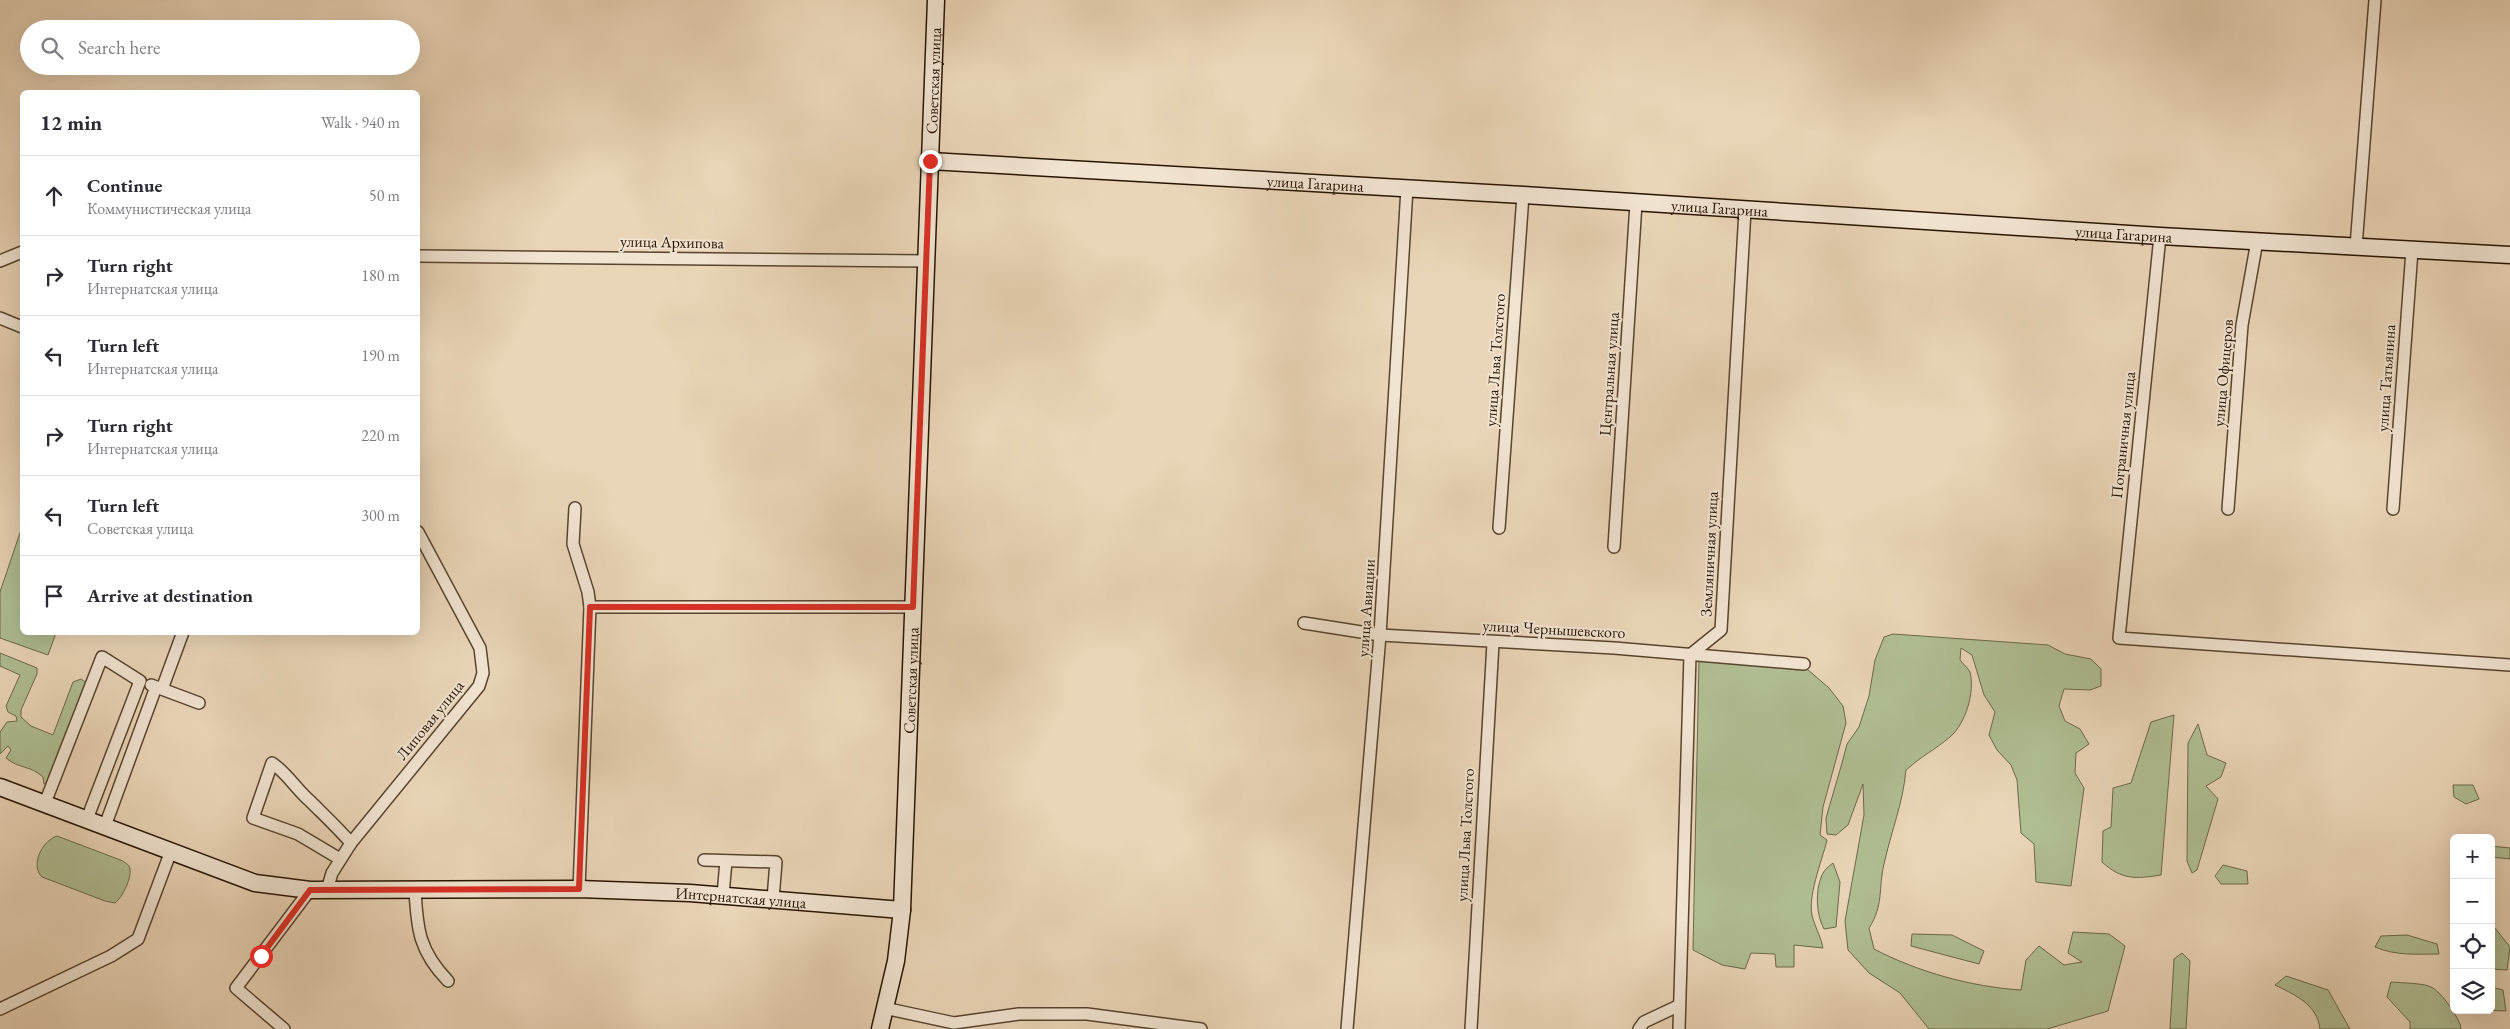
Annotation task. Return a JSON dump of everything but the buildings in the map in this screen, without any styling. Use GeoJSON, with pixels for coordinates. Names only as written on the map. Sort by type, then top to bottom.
{"type":"FeatureCollection","features":[{"type":"Feature","properties":{"kind":"street","name":"Советская улица"},"geometry":{"type":"LineString","coordinates":[[880,1029],[896,961],[902,910],[936,0]]}},
{"type":"Feature","properties":{"kind":"street"},"geometry":{"type":"LineString","coordinates":[[2356,246],[2374,0]]}},
{"type":"Feature","properties":{"kind":"street","name":"улица Гагарина"},"geometry":{"type":"LineString","coordinates":[[930,161],[1524,195],[2160,236],[2510,254]]}},
{"type":"Feature","properties":{"kind":"street","name":"улица Авиации"},"geometry":{"type":"LineString","coordinates":[[1347,1029],[1380,635],[1408,188]]}},
{"type":"Feature","properties":{"kind":"street","name":"улица Льва Толстого"},"geometry":{"type":"LineString","coordinates":[[1499,528],[1524,195]]}},
{"type":"Feature","properties":{"kind":"street","name":"Центральная улица"},"geometry":{"type":"LineString","coordinates":[[1614,547],[1636,203]]}},
{"type":"Feature","properties":{"kind":"street","name":"Земляничная улица"},"geometry":{"type":"LineString","coordinates":[[1690,655],[1721,630],[1745,210]]}},
{"type":"Feature","properties":{"kind":"street","name":"Пограничная улица"},"geometry":{"type":"LineString","coordinates":[[2160,236],[2119,638],[2510,665]]}},
{"type":"Feature","properties":{"kind":"street","name":"улица Офицеров"},"geometry":{"type":"LineString","coordinates":[[2228,509],[2242,325],[2257,241]]}},
{"type":"Feature","properties":{"kind":"street","name":"улица Татьянина"},"geometry":{"type":"LineString","coordinates":[[2393,509],[2412,250]]}},
{"type":"Feature","properties":{"kind":"street"},"geometry":{"type":"LineString","coordinates":[[0,261],[20,253]]}},
{"type":"Feature","properties":{"kind":"street","name":"улица Архипова"},"geometry":{"type":"LineString","coordinates":[[420,256],[926,261]]}},
{"type":"Feature","properties":{"kind":"street"},"geometry":{"type":"LineString","coordinates":[[0,318],[20,326]]}},
{"type":"Feature","properties":{"kind":"street"},"geometry":{"type":"LineString","coordinates":[[575,508],[573,544],[588,592],[590,607],[579,889]]}},
{"type":"Feature","properties":{"kind":"street","name":"Липовая улица"},"geometry":{"type":"LineString","coordinates":[[327,890],[332,874],[351,843],[479,686],[483,673],[480,648],[420,536]]}},
{"type":"Feature","properties":{"kind":"street"},"geometry":{"type":"LineString","coordinates":[[590,607],[913,607]]}},
{"type":"Feature","properties":{"kind":"street","name":"улица Чернышевского"},"geometry":{"type":"LineString","coordinates":[[1304,623],[1380,635],[1493,643],[1614,648],[1804,664]]}},
{"type":"Feature","properties":{"kind":"street"},"geometry":{"type":"LineString","coordinates":[[105,826],[182,635]]}},
{"type":"Feature","properties":{"kind":"street","name":"улица Льва Толстого"},"geometry":{"type":"LineString","coordinates":[[1470,1029],[1493,643]]}},
{"type":"Feature","properties":{"kind":"street"},"geometry":{"type":"LineString","coordinates":[[1679,1029],[1678,1006],[1690,655]]}},
{"type":"Feature","properties":{"kind":"street"},"geometry":{"type":"LineString","coordinates":[[45,803],[102,658],[140,681],[199,703]]}},
{"type":"Feature","properties":{"kind":"street"},"geometry":{"type":"LineString","coordinates":[[87,819],[140,681]]}},
{"type":"Feature","properties":{"kind":"street"},"geometry":{"type":"LineString","coordinates":[[340,859],[298,834],[253,818],[272,762],[280,768],[310,801],[324,812],[351,843]]}},
{"type":"Feature","properties":{"kind":"street","name":"Интернатская улица"},"geometry":{"type":"LineString","coordinates":[[0,787],[255,883],[310,890],[579,889],[723,895],[902,910]]}},
{"type":"Feature","properties":{"kind":"street"},"geometry":{"type":"LineString","coordinates":[[0,1009],[111,956],[138,939],[171,851]]}},
{"type":"Feature","properties":{"kind":"street"},"geometry":{"type":"LineString","coordinates":[[704,860],[776,862],[773,899]]}},
{"type":"Feature","properties":{"kind":"street"},"geometry":{"type":"LineString","coordinates":[[723,895],[726,861]]}},
{"type":"Feature","properties":{"kind":"street"},"geometry":{"type":"LineString","coordinates":[[284,1029],[236,988],[310,890]]}},
{"type":"Feature","properties":{"kind":"street"},"geometry":{"type":"LineString","coordinates":[[415,890],[416,926],[424,949],[437,970],[448,981]]}},
{"type":"Feature","properties":{"kind":"street"},"geometry":{"type":"LineString","coordinates":[[1639,1029],[1644,1022],[1678,1006]]}},
{"type":"Feature","properties":{"kind":"street"},"geometry":{"type":"LineString","coordinates":[[884,1008],[954,1023],[970,1023],[1019,1014],[1087,1014],[1200,1029]]}},
{"type":"Feature","properties":{"kind":"green space"},"geometry":{"type":"Polygon","coordinates":[[[20,533],[20,635],[55,635],[48,655],[0,638],[0,592],[20,533]]]}},
{"type":"Feature","properties":{"kind":"green space"},"geometry":{"type":"Polygon","coordinates":[[[1893,634],[2048,645],[2065,654],[2091,659],[2101,669],[2101,686],[2090,690],[2064,689],[2059,706],[2065,721],[2080,729],[2089,744],[2076,753],[2075,773],[2084,788],[2071,886],[2036,882],[2034,844],[2021,833],[2017,780],[2011,765],[1997,750],[1989,735],[1995,712],[1984,695],[1972,655],[1961,648],[1960,660],[1970,672],[1971,680],[1968,707],[1956,731],[1906,770],[1900,806],[1882,873],[1879,904],[1874,920],[1869,928],[1874,949],[1909,965],[1946,977],[1984,986],[2021,990],[2026,960],[2039,946],[2064,965],[2082,962],[2068,953],[2073,932],[2109,934],[2125,946],[2108,1011],[2047,1029],[1929,1029],[1900,993],[1869,973],[1848,950],[1845,921],[1864,815],[1863,784],[1848,825],[1836,835],[1827,834],[1826,818],[1847,744],[1859,727],[1869,696],[1875,660],[1884,637],[1893,634]]]}},
{"type":"Feature","properties":{"kind":"green space"},"geometry":{"type":"Polygon","coordinates":[[[0,653],[37,668],[37,674],[21,710],[21,717],[31,726],[53,735],[73,682],[81,679],[87,683],[48,784],[44,784],[43,777],[38,773],[15,764],[6,758],[11,750],[8,746],[0,754],[0,732],[7,722],[17,721],[16,716],[8,712],[6,706],[20,675],[0,666],[0,653]]]}},
{"type":"Feature","properties":{"kind":"green space"},"geometry":{"type":"Polygon","coordinates":[[[1699,659],[1807,669],[1829,688],[1843,706],[1846,723],[1823,807],[1820,835],[1827,840],[1815,880],[1811,911],[1823,948],[1794,945],[1794,967],[1776,967],[1775,954],[1751,953],[1745,969],[1722,965],[1693,950],[1699,659]]]}},
{"type":"Feature","properties":{"kind":"green space"},"geometry":{"type":"Polygon","coordinates":[[[2174,715],[2161,875],[2129,877],[2116,872],[2102,862],[2103,831],[2111,827],[2113,788],[2131,783],[2151,722],[2174,715]]]}},
{"type":"Feature","properties":{"kind":"green space"},"geometry":{"type":"Polygon","coordinates":[[[2198,724],[2207,755],[2226,763],[2221,777],[2206,786],[2218,799],[2197,870],[2192,873],[2187,861],[2188,743],[2198,724]]]}},
{"type":"Feature","properties":{"kind":"green space"},"geometry":{"type":"Polygon","coordinates":[[[2453,785],[2473,785],[2479,799],[2466,804],[2454,797],[2453,785]]]}},
{"type":"Feature","properties":{"kind":"green space"},"geometry":{"type":"Polygon","coordinates":[[[57,836],[123,861],[129,866],[129,880],[115,903],[42,877],[37,866],[39,854],[47,843],[57,836]]]}},
{"type":"Feature","properties":{"kind":"green space"},"geometry":{"type":"Polygon","coordinates":[[[2495,846],[2510,848],[2510,859],[2495,857],[2495,846]]]}},
{"type":"Feature","properties":{"kind":"green space"},"geometry":{"type":"Polygon","coordinates":[[[1833,863],[1840,882],[1836,927],[1824,929],[1819,916],[1817,895],[1823,873],[1833,863]]]}},
{"type":"Feature","properties":{"kind":"green space"},"geometry":{"type":"Polygon","coordinates":[[[2223,865],[2247,871],[2248,884],[2221,884],[2215,876],[2223,865]]]}},
{"type":"Feature","properties":{"kind":"green space"},"geometry":{"type":"Polygon","coordinates":[[[2495,928],[2510,947],[2507,970],[2495,969],[2495,928]]]}},
{"type":"Feature","properties":{"kind":"green space"},"geometry":{"type":"Polygon","coordinates":[[[1912,934],[1952,935],[1984,951],[1979,964],[1911,946],[1912,934]]]}},
{"type":"Feature","properties":{"kind":"green space"},"geometry":{"type":"Polygon","coordinates":[[[2407,935],[2437,944],[2439,954],[2399,953],[2375,947],[2381,936],[2407,935]]]}},
{"type":"Feature","properties":{"kind":"green space"},"geometry":{"type":"Polygon","coordinates":[[[2182,953],[2190,961],[2186,1029],[2170,1029],[2174,959],[2182,953]]]}},
{"type":"Feature","properties":{"kind":"green space"},"geometry":{"type":"Polygon","coordinates":[[[2286,976],[2328,990],[2350,1029],[2320,1029],[2315,1013],[2304,1001],[2275,985],[2286,976]]]}},
{"type":"Feature","properties":{"kind":"green space"},"geometry":{"type":"Polygon","coordinates":[[[2391,982],[2412,983],[2431,987],[2445,1000],[2450,1007],[2450,1014],[2454,1014],[2461,1029],[2410,1029],[2410,1022],[2387,997],[2391,982]]]}},
{"type":"Feature","properties":{"kind":"green space"},"geometry":{"type":"Polygon","coordinates":[[[2495,988],[2503,990],[2506,1011],[2495,1011],[2495,988]]]}},
{"type":"Feature","properties":{"kind":"route"},"geometry":{"type":"LineString","coordinates":[[261,956],[310,890],[579,889],[590,607],[913,607],[930,161]]}}]}
